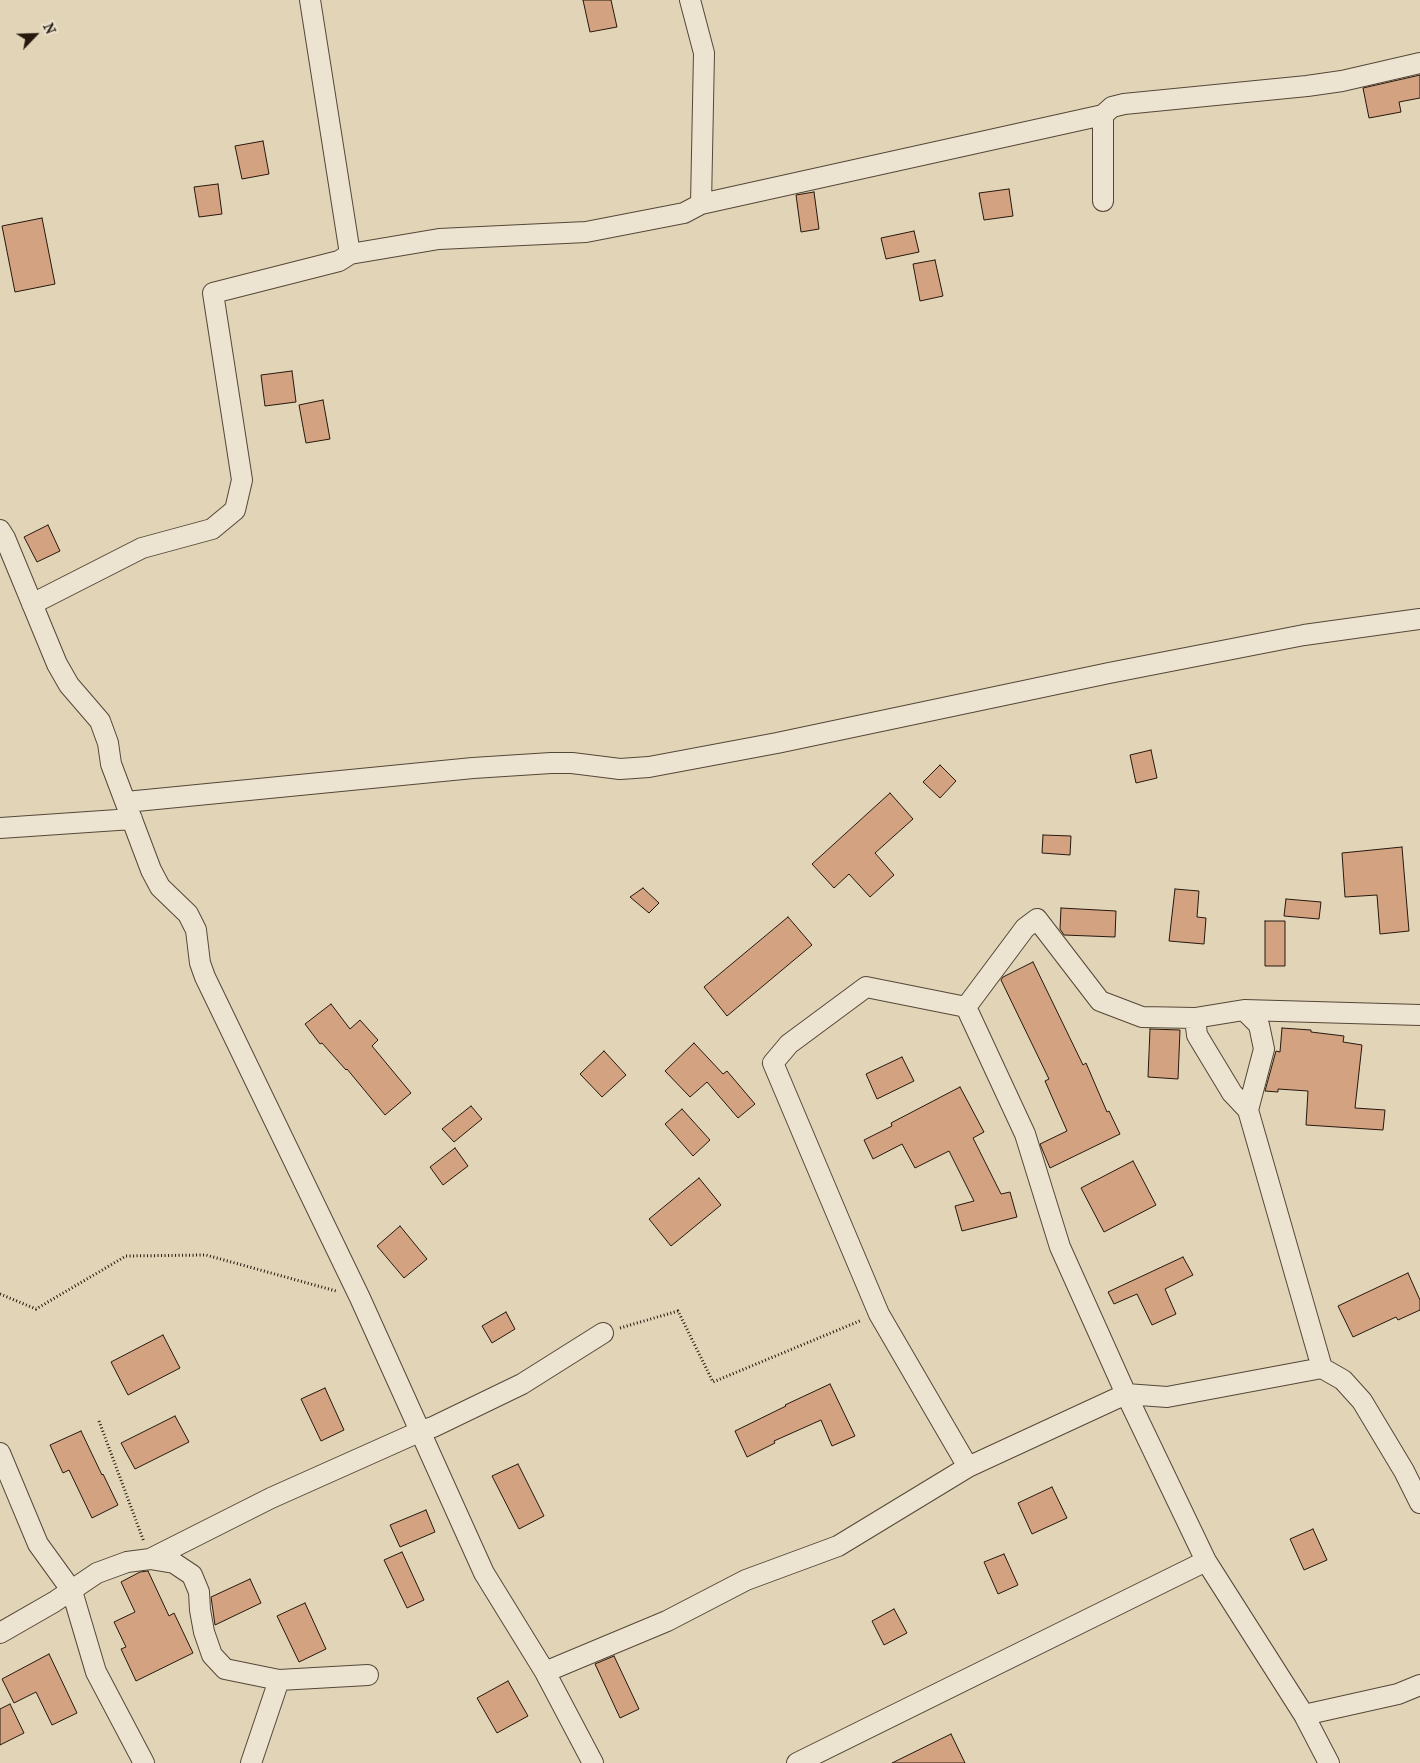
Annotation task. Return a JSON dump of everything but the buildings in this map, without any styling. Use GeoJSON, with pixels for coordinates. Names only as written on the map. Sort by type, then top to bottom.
{"type":"FeatureCollection","features":[{"type":"Feature","properties":{"kind":"street"},"geometry":{"type":"LineString","coordinates":[[310,0],[350,254]]}},
{"type":"Feature","properties":{"kind":"street"},"geometry":{"type":"LineString","coordinates":[[690,0],[704,53],[701,204]]}},
{"type":"Feature","properties":{"kind":"street"},"geometry":{"type":"LineString","coordinates":[[32,604],[142,548],[212,529],[235,510],[242,480],[213,293],[339,261],[350,254],[439,239],[586,232],[684,213],[701,204],[1103,115],[1112,107],[1124,104],[1307,86],[1342,81],[1420,63]]}},
{"type":"Feature","properties":{"kind":"street"},"geometry":{"type":"LineString","coordinates":[[1103,115],[1103,201]]}},
{"type":"Feature","properties":{"kind":"street"},"geometry":{"type":"LineString","coordinates":[[0,530],[57,664],[69,685],[100,721],[108,743],[111,764],[151,870],[160,887],[188,914],[196,930],[200,963],[205,977],[360,1298],[484,1573],[545,1672],[593,1763]]}},
{"type":"Feature","properties":{"kind":"street"},"geometry":{"type":"LineString","coordinates":[[0,828],[473,768],[551,763],[572,763],[620,769],[649,767],[777,743],[1109,673],[1304,635],[1420,619]]}},
{"type":"Feature","properties":{"kind":"street"},"geometry":{"type":"LineString","coordinates":[[966,1007],[1025,928],[1037,919],[1100,1001],[1142,1017],[1195,1018],[1244,1010],[1420,1015]]}},
{"type":"Feature","properties":{"kind":"street"},"geometry":{"type":"LineString","coordinates":[[966,1007],[866,987],[789,1044],[773,1063],[879,1314],[968,1467]]}},
{"type":"Feature","properties":{"kind":"street"},"geometry":{"type":"LineString","coordinates":[[966,1007],[1025,1134],[1060,1246],[1126,1394],[1206,1561],[1304,1714],[1329,1763]]}},
{"type":"Feature","properties":{"kind":"street"},"geometry":{"type":"LineString","coordinates":[[1244,1010],[1259,1025],[1264,1049],[1248,1110]]}},
{"type":"Feature","properties":{"kind":"street"},"geometry":{"type":"LineString","coordinates":[[1195,1018],[1197,1035],[1232,1093],[1248,1110],[1322,1368]]}},
{"type":"Feature","properties":{"kind":"street"},"geometry":{"type":"LineString","coordinates":[[150,1559],[271,1498],[433,1427],[522,1384],[602,1333]]}},
{"type":"Feature","properties":{"kind":"street"},"geometry":{"type":"LineString","coordinates":[[545,1672],[667,1621],[746,1580],[838,1546],[968,1467],[1126,1394],[1167,1397],[1322,1368],[1343,1380],[1362,1401],[1412,1466],[1420,1503]]}},
{"type":"Feature","properties":{"kind":"street"},"geometry":{"type":"LineString","coordinates":[[0,1453],[38,1544],[72,1591],[96,1672],[144,1763]]}},
{"type":"Feature","properties":{"kind":"street"},"geometry":{"type":"LineString","coordinates":[[0,1633],[72,1591],[97,1573],[119,1564],[150,1559],[174,1563],[192,1576],[199,1592],[204,1632],[212,1655],[225,1669],[279,1680],[368,1675]]}},
{"type":"Feature","properties":{"kind":"street"},"geometry":{"type":"LineString","coordinates":[[797,1763],[1206,1561]]}},
{"type":"Feature","properties":{"kind":"street"},"geometry":{"type":"LineString","coordinates":[[251,1763],[279,1680]]}},
{"type":"Feature","properties":{"kind":"street"},"geometry":{"type":"LineString","coordinates":[[1304,1714],[1398,1694],[1420,1685]]}},
{"type":"Feature","properties":{"kind":"path"},"geometry":{"type":"LineString","coordinates":[[0,1294],[36,1309],[126,1256],[206,1255],[360,1298]]}},
{"type":"Feature","properties":{"kind":"path"},"geometry":{"type":"LineString","coordinates":[[602,1333],[678,1311],[713,1382],[879,1314]]}},
{"type":"Feature","properties":{"kind":"path"},"geometry":{"type":"LineString","coordinates":[[99,1421],[150,1559]]}}]}
